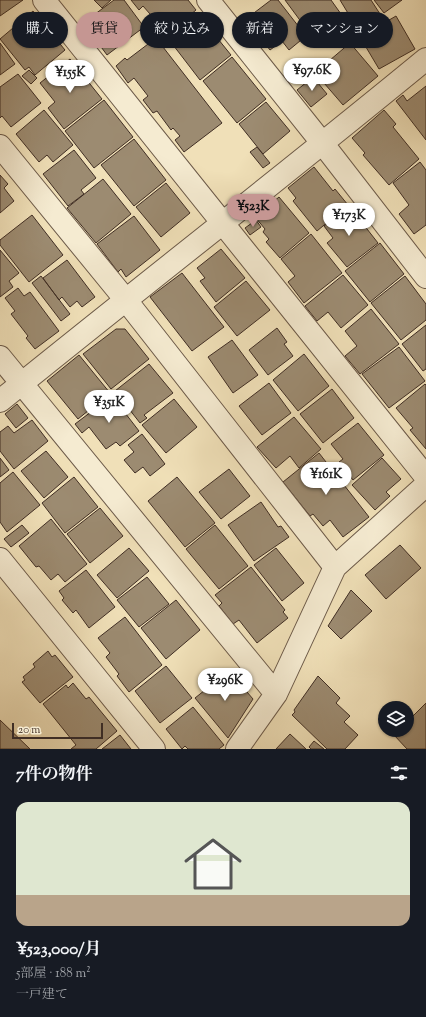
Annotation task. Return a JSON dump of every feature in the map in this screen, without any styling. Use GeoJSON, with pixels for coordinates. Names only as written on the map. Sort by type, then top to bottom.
{"type":"FeatureCollection","features":[{"type":"Feature","properties":{"kind":"street"},"geometry":{"type":"LineString","coordinates":[[44,0],[426,477]]}},
{"type":"Feature","properties":{"kind":"street"},"geometry":{"type":"LineString","coordinates":[[208,0],[323,144],[426,277]]}},
{"type":"Feature","properties":{"kind":"street"},"geometry":{"type":"LineString","coordinates":[[0,401],[125,299],[323,144],[426,59]]}},
{"type":"Feature","properties":{"kind":"street"},"geometry":{"type":"LineString","coordinates":[[0,146],[125,299],[334,567]]}},
{"type":"Feature","properties":{"kind":"street"},"geometry":{"type":"LineString","coordinates":[[0,357],[276,694]]}},
{"type":"Feature","properties":{"kind":"street"},"geometry":{"type":"LineString","coordinates":[[237,749],[276,694],[334,567],[426,485]]}},
{"type":"Feature","properties":{"kind":"street"},"geometry":{"type":"LineString","coordinates":[[0,559],[154,749]]}},
{"type":"Feature","properties":{"kind":"building"},"geometry":{"type":"Polygon","coordinates":[[[0,0],[23,0],[0,16],[0,0]]]}},
{"type":"Feature","properties":{"kind":"building"},"geometry":{"type":"Polygon","coordinates":[[[94,0],[111,0],[102,8],[94,0]]]}},
{"type":"Feature","properties":{"kind":"building"},"geometry":{"type":"Polygon","coordinates":[[[114,0],[124,0],[140,22],[140,30],[132,36],[132,12],[98,12],[114,0]]]}},
{"type":"Feature","properties":{"kind":"building"},"geometry":{"type":"Polygon","coordinates":[[[131,0],[188,0],[196,10],[194,12],[148,12],[143,6],[139,10],[131,0]]]}},
{"type":"Feature","properties":{"kind":"building"},"geometry":{"type":"Polygon","coordinates":[[[271,0],[278,0],[287,12],[255,12],[271,0]]]}},
{"type":"Feature","properties":{"kind":"building"},"geometry":{"type":"Polygon","coordinates":[[[285,0],[331,0],[340,12],[296,12],[296,15],[285,0]]]}},
{"type":"Feature","properties":{"kind":"building"},"geometry":{"type":"Polygon","coordinates":[[[340,0],[371,0],[379,12],[347,12],[340,0]]]}},
{"type":"Feature","properties":{"kind":"building"},"geometry":{"type":"Polygon","coordinates":[[[374,0],[402,0],[385,12],[383,12],[374,0]]]}},
{"type":"Feature","properties":{"kind":"building"},"geometry":{"type":"Polygon","coordinates":[[[288,13],[296,23],[296,44],[289,50],[287,48],[288,13]]]}},
{"type":"Feature","properties":{"kind":"building"},"geometry":{"type":"Polygon","coordinates":[[[396,16],[415,49],[379,69],[367,48],[393,48],[393,18],[396,16]]]}},
{"type":"Feature","properties":{"kind":"building"},"geometry":{"type":"Polygon","coordinates":[[[12,29],[12,48],[63,48],[65,50],[35,75],[29,67],[25,70],[0,39],[12,29]]]}},
{"type":"Feature","properties":{"kind":"building"},"geometry":{"type":"Polygon","coordinates":[[[0,43],[15,64],[0,75],[0,43]]]}},
{"type":"Feature","properties":{"kind":"building"},"geometry":{"type":"Polygon","coordinates":[[[224,46],[231,55],[200,80],[175,48],[224,48],[224,46]]]}},
{"type":"Feature","properties":{"kind":"building"},"geometry":{"type":"Polygon","coordinates":[[[102,48],[116,48],[107,55],[102,48]]]}},
{"type":"Feature","properties":{"kind":"building"},"geometry":{"type":"Polygon","coordinates":[[[143,48],[164,48],[222,123],[184,152],[175,140],[180,136],[173,128],[171,130],[157,111],[153,113],[143,100],[148,96],[134,78],[128,83],[116,66],[125,58],[127,60],[143,48]]]}},
{"type":"Feature","properties":{"kind":"building"},"geometry":{"type":"Polygon","coordinates":[[[344,48],[354,48],[378,76],[343,105],[324,83],[331,77],[323,66],[344,48]]]}},
{"type":"Feature","properties":{"kind":"building"},"geometry":{"type":"Polygon","coordinates":[[[232,57],[266,99],[237,123],[203,81],[232,57]]]}},
{"type":"Feature","properties":{"kind":"building"},"geometry":{"type":"Polygon","coordinates":[[[70,59],[102,99],[64,129],[48,108],[55,102],[40,83],[70,59]]]}},
{"type":"Feature","properties":{"kind":"building"},"geometry":{"type":"Polygon","coordinates":[[[29,70],[37,78],[31,84],[22,76],[29,70]]]}},
{"type":"Feature","properties":{"kind":"building"},"geometry":{"type":"Polygon","coordinates":[[[18,74],[41,103],[11,127],[2,116],[0,118],[0,87],[18,74]]]}},
{"type":"Feature","properties":{"kind":"building"},"geometry":{"type":"Polygon","coordinates":[[[313,77],[327,94],[311,107],[297,90],[313,77]]]}},
{"type":"Feature","properties":{"kind":"building"},"geometry":{"type":"Polygon","coordinates":[[[426,86],[426,140],[396,101],[403,95],[407,101],[426,86]]]}},
{"type":"Feature","properties":{"kind":"building"},"geometry":{"type":"Polygon","coordinates":[[[104,100],[133,137],[94,168],[65,131],[104,100]]]}},
{"type":"Feature","properties":{"kind":"building"},"geometry":{"type":"Polygon","coordinates":[[[266,102],[290,131],[263,154],[239,124],[266,102]]]}},
{"type":"Feature","properties":{"kind":"building"},"geometry":{"type":"Polygon","coordinates":[[[44,110],[73,145],[53,162],[47,155],[39,162],[16,134],[44,110]]]}},
{"type":"Feature","properties":{"kind":"building"},"geometry":{"type":"Polygon","coordinates":[[[384,110],[396,124],[393,127],[419,159],[389,185],[363,155],[365,153],[352,138],[384,110]]]}},
{"type":"Feature","properties":{"kind":"building"},"geometry":{"type":"Polygon","coordinates":[[[134,139],[166,180],[134,206],[101,165],[134,139]]]}},
{"type":"Feature","properties":{"kind":"building"},"geometry":{"type":"Polygon","coordinates":[[[257,147],[270,163],[263,168],[250,152],[257,147]]]}},
{"type":"Feature","properties":{"kind":"building"},"geometry":{"type":"Polygon","coordinates":[[[74,150],[96,178],[81,190],[84,194],[68,206],[43,174],[74,150]]]}},
{"type":"Feature","properties":{"kind":"building"},"geometry":{"type":"Polygon","coordinates":[[[420,162],[426,170],[426,225],[414,234],[399,214],[409,205],[393,183],[420,162]]]}},
{"type":"Feature","properties":{"kind":"building"},"geometry":{"type":"Polygon","coordinates":[[[314,167],[333,191],[335,189],[348,205],[317,231],[293,201],[296,198],[288,188],[314,167]]]}},
{"type":"Feature","properties":{"kind":"building"},"geometry":{"type":"Polygon","coordinates":[[[0,175],[8,184],[4,188],[14,201],[0,213],[0,175]]]}},
{"type":"Feature","properties":{"kind":"building"},"geometry":{"type":"Polygon","coordinates":[[[103,179],[131,214],[96,243],[67,208],[103,179]]]}},
{"type":"Feature","properties":{"kind":"building"},"geometry":{"type":"Polygon","coordinates":[[[166,183],[190,213],[161,237],[136,207],[166,183]]]}},
{"type":"Feature","properties":{"kind":"building"},"geometry":{"type":"Polygon","coordinates":[[[279,197],[309,233],[280,258],[266,242],[269,239],[263,232],[265,229],[255,217],[279,197]]]}},
{"type":"Feature","properties":{"kind":"building"},"geometry":{"type":"Polygon","coordinates":[[[349,206],[378,243],[347,267],[327,243],[333,238],[324,226],[349,206]]]}},
{"type":"Feature","properties":{"kind":"building"},"geometry":{"type":"Polygon","coordinates":[[[32,215],[63,255],[29,282],[0,245],[0,240],[32,215]]]}},
{"type":"Feature","properties":{"kind":"building"},"geometry":{"type":"Polygon","coordinates":[[[134,216],[160,250],[126,277],[121,269],[118,272],[97,244],[134,216]]]}},
{"type":"Feature","properties":{"kind":"building"},"geometry":{"type":"Polygon","coordinates":[[[256,220],[261,227],[250,235],[245,228],[256,220]]]}},
{"type":"Feature","properties":{"kind":"building"},"geometry":{"type":"Polygon","coordinates":[[[311,234],[342,273],[304,303],[288,282],[295,276],[281,259],[311,234]]]}},
{"type":"Feature","properties":{"kind":"building"},"geometry":{"type":"Polygon","coordinates":[[[380,243],[404,274],[370,302],[345,271],[380,243]]]}},
{"type":"Feature","properties":{"kind":"building"},"geometry":{"type":"Polygon","coordinates":[[[221,249],[245,278],[216,302],[200,281],[205,278],[197,268],[221,249]]]}},
{"type":"Feature","properties":{"kind":"building"},"geometry":{"type":"Polygon","coordinates":[[[0,250],[19,273],[9,281],[13,287],[0,297],[0,250]]]}},
{"type":"Feature","properties":{"kind":"building"},"geometry":{"type":"Polygon","coordinates":[[[67,260],[95,297],[82,307],[77,301],[70,307],[62,297],[59,300],[43,278],[67,260]]]}},
{"type":"Feature","properties":{"kind":"building"},"geometry":{"type":"Polygon","coordinates":[[[182,273],[224,327],[192,351],[150,297],[182,273]]]}},
{"type":"Feature","properties":{"kind":"building"},"geometry":{"type":"Polygon","coordinates":[[[343,275],[368,305],[341,328],[328,312],[317,321],[305,306],[343,275]]]}},
{"type":"Feature","properties":{"kind":"building"},"geometry":{"type":"Polygon","coordinates":[[[41,276],[70,314],[61,321],[32,283],[41,276]]]}},
{"type":"Feature","properties":{"kind":"building"},"geometry":{"type":"Polygon","coordinates":[[[405,276],[426,304],[426,320],[401,340],[371,303],[405,276]]]}},
{"type":"Feature","properties":{"kind":"building"},"geometry":{"type":"Polygon","coordinates":[[[246,281],[270,310],[237,336],[214,307],[246,281]]]}},
{"type":"Feature","properties":{"kind":"building"},"geometry":{"type":"Polygon","coordinates":[[[18,288],[24,296],[30,292],[59,331],[35,349],[26,338],[28,336],[11,314],[15,311],[5,298],[18,288]]]}},
{"type":"Feature","properties":{"kind":"building"},"geometry":{"type":"Polygon","coordinates":[[[371,309],[399,344],[360,374],[345,356],[357,346],[345,331],[371,309]]]}},
{"type":"Feature","properties":{"kind":"building"},"geometry":{"type":"Polygon","coordinates":[[[426,325],[426,369],[423,371],[402,344],[426,325]]]}},
{"type":"Feature","properties":{"kind":"building"},"geometry":{"type":"Polygon","coordinates":[[[277,328],[287,342],[284,344],[293,356],[268,375],[249,350],[277,328]]]}},
{"type":"Feature","properties":{"kind":"building"},"geometry":{"type":"Polygon","coordinates":[[[116,329],[125,329],[149,359],[111,389],[83,354],[116,329]]]}},
{"type":"Feature","properties":{"kind":"building"},"geometry":{"type":"Polygon","coordinates":[[[232,340],[258,375],[233,393],[208,357],[232,340]]]}},
{"type":"Feature","properties":{"kind":"building"},"geometry":{"type":"Polygon","coordinates":[[[399,347],[425,381],[389,408],[362,374],[399,347]]]}},
{"type":"Feature","properties":{"kind":"building"},"geometry":{"type":"Polygon","coordinates":[[[304,354],[329,386],[298,411],[273,380],[304,354]]]}},
{"type":"Feature","properties":{"kind":"building"},"geometry":{"type":"Polygon","coordinates":[[[79,355],[110,393],[78,419],[47,381],[79,355]]]}},
{"type":"Feature","properties":{"kind":"building"},"geometry":{"type":"Polygon","coordinates":[[[149,364],[173,393],[144,415],[147,418],[140,423],[115,391],[149,364]]]}},
{"type":"Feature","properties":{"kind":"building"},"geometry":{"type":"Polygon","coordinates":[[[269,383],[291,413],[262,435],[239,406],[269,383]]]}},
{"type":"Feature","properties":{"kind":"building"},"geometry":{"type":"Polygon","coordinates":[[[425,384],[426,449],[410,430],[413,428],[396,408],[425,384]]]}},
{"type":"Feature","properties":{"kind":"building"},"geometry":{"type":"Polygon","coordinates":[[[332,389],[354,418],[323,443],[300,414],[332,389]]]}},
{"type":"Feature","properties":{"kind":"building"},"geometry":{"type":"Polygon","coordinates":[[[112,396],[139,431],[120,446],[116,442],[106,449],[89,427],[82,433],[75,424],[112,396]]]}},
{"type":"Feature","properties":{"kind":"building"},"geometry":{"type":"Polygon","coordinates":[[[174,399],[197,427],[166,453],[142,425],[174,399]]]}},
{"type":"Feature","properties":{"kind":"building"},"geometry":{"type":"Polygon","coordinates":[[[17,404],[28,418],[16,428],[5,414],[17,404]]]}},
{"type":"Feature","properties":{"kind":"building"},"geometry":{"type":"Polygon","coordinates":[[[294,417],[321,449],[299,468],[290,456],[276,468],[257,447],[294,417]]]}},
{"type":"Feature","properties":{"kind":"building"},"geometry":{"type":"Polygon","coordinates":[[[32,420],[48,441],[14,469],[0,451],[0,432],[8,426],[14,433],[32,420]]]}},
{"type":"Feature","properties":{"kind":"building"},"geometry":{"type":"Polygon","coordinates":[[[358,423],[384,455],[353,480],[339,462],[343,459],[331,444],[358,423]]]}},
{"type":"Feature","properties":{"kind":"building"},"geometry":{"type":"Polygon","coordinates":[[[142,434],[165,464],[150,476],[143,467],[135,473],[124,460],[134,452],[128,445],[142,434]]]}},
{"type":"Feature","properties":{"kind":"building"},"geometry":{"type":"Polygon","coordinates":[[[46,451],[68,477],[44,498],[21,471],[46,451]]]}},
{"type":"Feature","properties":{"kind":"building"},"geometry":{"type":"Polygon","coordinates":[[[319,453],[369,517],[343,537],[330,520],[323,526],[313,514],[310,516],[283,482],[319,453]]]}},
{"type":"Feature","properties":{"kind":"building"},"geometry":{"type":"Polygon","coordinates":[[[0,458],[9,470],[0,477],[0,458]]]}},
{"type":"Feature","properties":{"kind":"building"},"geometry":{"type":"Polygon","coordinates":[[[382,458],[401,479],[386,492],[390,496],[375,510],[352,485],[382,458]]]}},
{"type":"Feature","properties":{"kind":"building"},"geometry":{"type":"Polygon","coordinates":[[[229,469],[250,496],[221,519],[199,492],[229,469]]]}},
{"type":"Feature","properties":{"kind":"building"},"geometry":{"type":"Polygon","coordinates":[[[13,472],[40,505],[7,532],[0,522],[0,483],[13,472]]]}},
{"type":"Feature","properties":{"kind":"building"},"geometry":{"type":"Polygon","coordinates":[[[74,477],[98,507],[65,533],[42,503],[74,477]]]}},
{"type":"Feature","properties":{"kind":"building"},"geometry":{"type":"Polygon","coordinates":[[[177,477],[215,523],[185,547],[148,501],[177,477]]]}},
{"type":"Feature","properties":{"kind":"building"},"geometry":{"type":"Polygon","coordinates":[[[261,502],[278,527],[281,526],[289,537],[254,561],[228,525],[261,502]]]}},
{"type":"Feature","properties":{"kind":"building"},"geometry":{"type":"Polygon","coordinates":[[[100,508],[123,536],[90,563],[67,534],[100,508]]]}},
{"type":"Feature","properties":{"kind":"building"},"geometry":{"type":"Polygon","coordinates":[[[51,519],[87,564],[65,582],[58,574],[51,580],[39,566],[36,567],[19,546],[51,519]]]}},
{"type":"Feature","properties":{"kind":"building"},"geometry":{"type":"Polygon","coordinates":[[[22,525],[29,533],[11,547],[4,539],[22,525]]]}},
{"type":"Feature","properties":{"kind":"building"},"geometry":{"type":"Polygon","coordinates":[[[215,525],[248,566],[219,589],[186,549],[215,525]]]}},
{"type":"Feature","properties":{"kind":"building"},"geometry":{"type":"Polygon","coordinates":[[[400,545],[421,568],[386,599],[365,575],[400,545]]]}},
{"type":"Feature","properties":{"kind":"building"},"geometry":{"type":"Polygon","coordinates":[[[129,548],[149,571],[117,598],[97,575],[129,548]]]}},
{"type":"Feature","properties":{"kind":"building"},"geometry":{"type":"Polygon","coordinates":[[[276,548],[304,583],[282,601],[254,565],[276,548]]]}},
{"type":"Feature","properties":{"kind":"building"},"geometry":{"type":"Polygon","coordinates":[[[251,567],[285,610],[283,612],[288,618],[257,643],[239,620],[233,624],[219,606],[222,603],[215,595],[251,567]]]}},
{"type":"Feature","properties":{"kind":"building"},"geometry":{"type":"Polygon","coordinates":[[[86,570],[115,607],[89,628],[76,610],[73,613],[62,600],[64,598],[59,591],[86,570]]]}},
{"type":"Feature","properties":{"kind":"building"},"geometry":{"type":"Polygon","coordinates":[[[147,577],[169,604],[139,627],[117,600],[147,577]]]}},
{"type":"Feature","properties":{"kind":"building"},"geometry":{"type":"Polygon","coordinates":[[[351,590],[372,611],[341,639],[328,626],[351,590]]]}},
{"type":"Feature","properties":{"kind":"building"},"geometry":{"type":"Polygon","coordinates":[[[176,600],[200,630],[166,659],[141,628],[176,600]]]}},
{"type":"Feature","properties":{"kind":"building"},"geometry":{"type":"Polygon","coordinates":[[[125,617],[162,665],[129,692],[117,676],[119,674],[106,657],[110,653],[98,638],[125,617]]]}},
{"type":"Feature","properties":{"kind":"building"},"geometry":{"type":"Polygon","coordinates":[[[48,651],[52,657],[55,655],[73,677],[40,703],[22,682],[25,680],[23,677],[35,667],[33,664],[48,651]]]}},
{"type":"Feature","properties":{"kind":"building"},"geometry":{"type":"Polygon","coordinates":[[[166,666],[192,698],[160,723],[135,691],[166,666]]]}},
{"type":"Feature","properties":{"kind":"building"},"geometry":{"type":"Polygon","coordinates":[[[229,671],[253,699],[228,738],[195,698],[229,671]]]}},
{"type":"Feature","properties":{"kind":"building"},"geometry":{"type":"Polygon","coordinates":[[[318,676],[340,698],[336,703],[350,716],[344,722],[358,735],[345,749],[327,749],[292,715],[318,676]]]}},
{"type":"Feature","properties":{"kind":"building"},"geometry":{"type":"Polygon","coordinates":[[[73,683],[86,699],[89,697],[117,731],[96,749],[71,749],[76,745],[43,704],[66,685],[68,688],[73,683]]]}},
{"type":"Feature","properties":{"kind":"building"},"geometry":{"type":"Polygon","coordinates":[[[426,703],[426,749],[407,749],[396,737],[414,737],[414,715],[426,703]]]}},
{"type":"Feature","properties":{"kind":"building"},"geometry":{"type":"Polygon","coordinates":[[[193,707],[224,745],[219,749],[188,749],[185,746],[182,749],[166,729],[193,707]]]}},
{"type":"Feature","properties":{"kind":"building"},"geometry":{"type":"Polygon","coordinates":[[[0,720],[30,749],[0,749],[0,720]]]}},
{"type":"Feature","properties":{"kind":"building"},"geometry":{"type":"Polygon","coordinates":[[[290,734],[306,749],[276,749],[290,734]]]}},
{"type":"Feature","properties":{"kind":"building"},"geometry":{"type":"Polygon","coordinates":[[[120,735],[131,749],[102,749],[120,735]]]}},
{"type":"Feature","properties":{"kind":"building"},"geometry":{"type":"Polygon","coordinates":[[[314,741],[324,749],[311,749],[309,747],[314,741]]]}}]}
